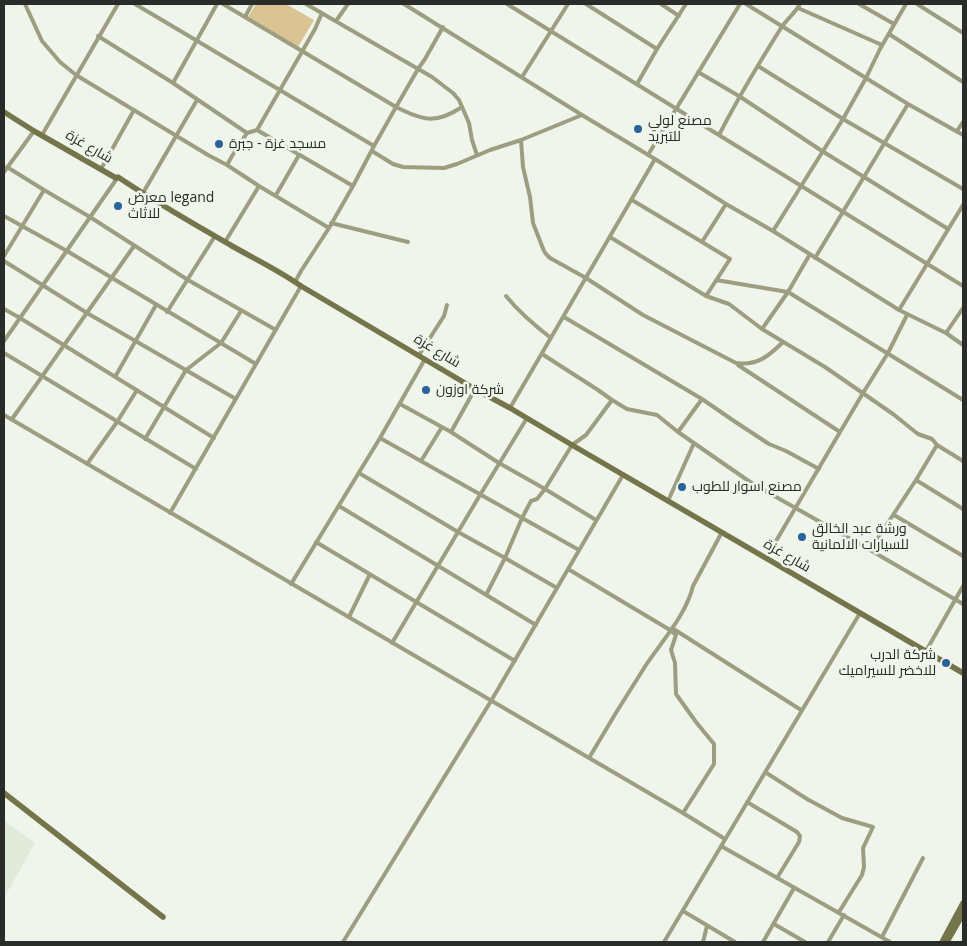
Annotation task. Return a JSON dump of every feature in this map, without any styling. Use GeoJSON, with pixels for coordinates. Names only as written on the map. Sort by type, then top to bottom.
{"type":"FeatureCollection","features":[{"type":"Feature","properties":{"kind":"main road","name":"شارع غزة"},"geometry":{"type":"LineString","coordinates":[[4,112],[963,673]]}},
{"type":"Feature","properties":{"kind":"main road"},"geometry":{"type":"LineString","coordinates":[[4,793],[163,917]]}},
{"type":"Feature","properties":{"kind":"main road"},"geometry":{"type":"LineString","coordinates":[[942,942],[963,904]]}},
{"type":"Feature","properties":{"kind":"main road"},"geometry":{"type":"LineString","coordinates":[[947,942],[963,914]]}},
{"type":"Feature","properties":{"kind":"street"},"geometry":{"type":"LineString","coordinates":[[25,4],[42,41],[60,62],[76,75],[208,155],[228,165],[259,186],[330,226],[408,242]]}},
{"type":"Feature","properties":{"kind":"street"},"geometry":{"type":"LineString","coordinates":[[42,135],[118,4]]}},
{"type":"Feature","properties":{"kind":"street"},"geometry":{"type":"LineString","coordinates":[[135,4],[374,146]]}},
{"type":"Feature","properties":{"kind":"street"},"geometry":{"type":"LineString","coordinates":[[173,83],[217,4]]}},
{"type":"Feature","properties":{"kind":"street"},"geometry":{"type":"LineString","coordinates":[[223,4],[416,117],[428,120],[443,117],[454,113],[462,107]]}},
{"type":"Feature","properties":{"kind":"street"},"geometry":{"type":"LineString","coordinates":[[245,17],[252,4]]}},
{"type":"Feature","properties":{"kind":"street"},"geometry":{"type":"LineString","coordinates":[[306,4],[432,77],[453,93],[459,100],[469,123],[477,155]]}},
{"type":"Feature","properties":{"kind":"street"},"geometry":{"type":"LineString","coordinates":[[336,21],[348,4]]}},
{"type":"Feature","properties":{"kind":"street"},"geometry":{"type":"LineString","coordinates":[[404,4],[907,315],[946,334],[963,345]]}},
{"type":"Feature","properties":{"kind":"street"},"geometry":{"type":"LineString","coordinates":[[507,4],[963,286]]}},
{"type":"Feature","properties":{"kind":"street"},"geometry":{"type":"LineString","coordinates":[[522,77],[568,4]]}},
{"type":"Feature","properties":{"kind":"street"},"geometry":{"type":"LineString","coordinates":[[586,4],[657,49]]}},
{"type":"Feature","properties":{"kind":"street"},"geometry":{"type":"LineString","coordinates":[[660,4],[679,16]]}},
{"type":"Feature","properties":{"kind":"street"},"geometry":{"type":"LineString","coordinates":[[637,84],[686,4]]}},
{"type":"Feature","properties":{"kind":"street"},"geometry":{"type":"LineString","coordinates":[[648,154],[740,4]]}},
{"type":"Feature","properties":{"kind":"street"},"geometry":{"type":"LineString","coordinates":[[746,4],[908,104],[963,135]]}},
{"type":"Feature","properties":{"kind":"street"},"geometry":{"type":"LineString","coordinates":[[859,4],[894,24]]}},
{"type":"Feature","properties":{"kind":"street"},"geometry":{"type":"LineString","coordinates":[[871,4],[871,10]]}},
{"type":"Feature","properties":{"kind":"street"},"geometry":{"type":"LineString","coordinates":[[773,231],[843,119],[906,4]]}},
{"type":"Feature","properties":{"kind":"street"},"geometry":{"type":"LineString","coordinates":[[917,4],[963,34]]}},
{"type":"Feature","properties":{"kind":"street"},"geometry":{"type":"LineString","coordinates":[[719,135],[739,96],[782,26],[799,6],[882,45]]}},
{"type":"Feature","properties":{"kind":"street"},"geometry":{"type":"LineString","coordinates":[[228,165],[247,133],[257,130],[315,30],[322,13]]}},
{"type":"Feature","properties":{"kind":"street"},"geometry":{"type":"LineString","coordinates":[[295,282],[354,186],[374,146],[442,27]]}},
{"type":"Feature","properties":{"kind":"street"},"geometry":{"type":"LineString","coordinates":[[888,34],[963,82]]}},
{"type":"Feature","properties":{"kind":"street"},"geometry":{"type":"LineString","coordinates":[[98,36],[173,83],[247,133]]}},
{"type":"Feature","properties":{"kind":"street"},"geometry":{"type":"LineString","coordinates":[[758,66],[843,119],[963,189]]}},
{"type":"Feature","properties":{"kind":"street"},"geometry":{"type":"LineString","coordinates":[[698,72],[948,229]]}},
{"type":"Feature","properties":{"kind":"street"},"geometry":{"type":"LineString","coordinates":[[142,193],[197,100]]}},
{"type":"Feature","properties":{"kind":"street"},"geometry":{"type":"LineString","coordinates":[[816,258],[908,104]]}},
{"type":"Feature","properties":{"kind":"street"},"geometry":{"type":"LineString","coordinates":[[101,169],[134,110]]}},
{"type":"Feature","properties":{"kind":"street"},"geometry":{"type":"LineString","coordinates":[[372,151],[393,164],[404,167],[444,168],[582,115]]}},
{"type":"Feature","properties":{"kind":"street"},"geometry":{"type":"LineString","coordinates":[[957,132],[963,122]]}},
{"type":"Feature","properties":{"kind":"street"},"geometry":{"type":"LineString","coordinates":[[257,130],[354,186]]}},
{"type":"Feature","properties":{"kind":"street"},"geometry":{"type":"LineString","coordinates":[[4,172],[34,131]]}},
{"type":"Feature","properties":{"kind":"street"},"geometry":{"type":"LineString","coordinates":[[521,140],[523,167],[530,197],[533,223],[544,251],[550,258],[586,278],[643,315],[736,363],[840,432]]}},
{"type":"Feature","properties":{"kind":"street"},"geometry":{"type":"LineString","coordinates":[[276,196],[299,154]]}},
{"type":"Feature","properties":{"kind":"street"},"geometry":{"type":"LineString","coordinates":[[510,408],[656,159]]}},
{"type":"Feature","properties":{"kind":"street"},"geometry":{"type":"LineString","coordinates":[[7,167],[90,217],[188,280],[276,330]]}},
{"type":"Feature","properties":{"kind":"street"},"geometry":{"type":"LineString","coordinates":[[4,342],[118,177]]}},
{"type":"Feature","properties":{"kind":"street"},"geometry":{"type":"LineString","coordinates":[[225,242],[259,186]]}},
{"type":"Feature","properties":{"kind":"street"},"geometry":{"type":"LineString","coordinates":[[4,256],[44,190]]}},
{"type":"Feature","properties":{"kind":"street"},"geometry":{"type":"LineString","coordinates":[[632,200],[730,259],[706,296]]}},
{"type":"Feature","properties":{"kind":"street"},"geometry":{"type":"LineString","coordinates":[[702,242],[726,204]]}},
{"type":"Feature","properties":{"kind":"street"},"geometry":{"type":"LineString","coordinates":[[899,310],[963,205]]}},
{"type":"Feature","properties":{"kind":"street"},"geometry":{"type":"LineString","coordinates":[[4,216],[256,364]]}},
{"type":"Feature","properties":{"kind":"street"},"geometry":{"type":"LineString","coordinates":[[167,312],[215,236]]}},
{"type":"Feature","properties":{"kind":"street"},"geometry":{"type":"LineString","coordinates":[[610,237],[706,296],[729,304],[762,330],[825,367],[893,414],[918,434],[932,439],[937,445],[963,461]]}},
{"type":"Feature","properties":{"kind":"street"},"geometry":{"type":"LineString","coordinates":[[12,419],[134,246]]}},
{"type":"Feature","properties":{"kind":"street"},"geometry":{"type":"LineString","coordinates":[[762,330],[788,292],[810,254]]}},
{"type":"Feature","properties":{"kind":"street"},"geometry":{"type":"LineString","coordinates":[[4,262],[136,342],[236,399]]}},
{"type":"Feature","properties":{"kind":"street"},"geometry":{"type":"LineString","coordinates":[[716,280],[788,292],[963,400]]}},
{"type":"Feature","properties":{"kind":"street"},"geometry":{"type":"LineString","coordinates":[[170,513],[301,286]]}},
{"type":"Feature","properties":{"kind":"street"},"geometry":{"type":"LineString","coordinates":[[506,296],[516,309],[551,338]]}},
{"type":"Feature","properties":{"kind":"street"},"geometry":{"type":"LineString","coordinates":[[419,355],[444,316],[447,305]]}},
{"type":"Feature","properties":{"kind":"street"},"geometry":{"type":"LineString","coordinates":[[116,377],[156,306]]}},
{"type":"Feature","properties":{"kind":"street"},"geometry":{"type":"LineString","coordinates":[[946,334],[963,308]]}},
{"type":"Feature","properties":{"kind":"street"},"geometry":{"type":"LineString","coordinates":[[4,309],[214,438]]}},
{"type":"Feature","properties":{"kind":"street"},"geometry":{"type":"LineString","coordinates":[[145,439],[186,370],[221,343],[240,311]]}},
{"type":"Feature","properties":{"kind":"street"},"geometry":{"type":"LineString","coordinates":[[766,558],[888,353],[907,315]]}},
{"type":"Feature","properties":{"kind":"street"},"geometry":{"type":"LineString","coordinates":[[564,316],[702,399],[769,444],[819,469]]}},
{"type":"Feature","properties":{"kind":"street"},"geometry":{"type":"LineString","coordinates":[[736,363],[746,364],[762,359],[772,354],[783,342]]}},
{"type":"Feature","properties":{"kind":"street"},"geometry":{"type":"LineString","coordinates":[[4,353],[196,469]]}},
{"type":"Feature","properties":{"kind":"street"},"geometry":{"type":"LineString","coordinates":[[542,354],[627,409],[657,415],[746,480],[963,604]]}},
{"type":"Feature","properties":{"kind":"street"},"geometry":{"type":"LineString","coordinates":[[291,584],[380,438],[425,359]]}},
{"type":"Feature","properties":{"kind":"street"},"geometry":{"type":"LineString","coordinates":[[451,432],[475,389]]}},
{"type":"Feature","properties":{"kind":"street"},"geometry":{"type":"LineString","coordinates":[[87,464],[137,390]]}},
{"type":"Feature","properties":{"kind":"street"},"geometry":{"type":"LineString","coordinates":[[678,432],[702,399]]}},
{"type":"Feature","properties":{"kind":"street"},"geometry":{"type":"LineString","coordinates":[[486,594],[505,558],[531,500],[537,499],[572,445],[586,436],[612,400]]}},
{"type":"Feature","properties":{"kind":"street"},"geometry":{"type":"LineString","coordinates":[[400,404],[451,432],[596,520]]}},
{"type":"Feature","properties":{"kind":"street"},"geometry":{"type":"LineString","coordinates":[[4,415],[725,839]]}},
{"type":"Feature","properties":{"kind":"street"},"geometry":{"type":"LineString","coordinates":[[392,643],[528,418]]}},
{"type":"Feature","properties":{"kind":"street"},"geometry":{"type":"LineString","coordinates":[[421,461],[442,427]]}},
{"type":"Feature","properties":{"kind":"street"},"geometry":{"type":"LineString","coordinates":[[380,438],[579,550]]}},
{"type":"Feature","properties":{"kind":"street"},"geometry":{"type":"LineString","coordinates":[[668,501],[694,443]]}},
{"type":"Feature","properties":{"kind":"street"},"geometry":{"type":"LineString","coordinates":[[870,550],[937,445]]}},
{"type":"Feature","properties":{"kind":"street"},"geometry":{"type":"LineString","coordinates":[[359,473],[557,588]]}},
{"type":"Feature","properties":{"kind":"street"},"geometry":{"type":"LineString","coordinates":[[344,942],[492,701],[623,475]]}},
{"type":"Feature","properties":{"kind":"street"},"geometry":{"type":"LineString","coordinates":[[916,480],[963,509]]}},
{"type":"Feature","properties":{"kind":"street"},"geometry":{"type":"LineString","coordinates":[[339,506],[536,625]]}},
{"type":"Feature","properties":{"kind":"street"},"geometry":{"type":"LineString","coordinates":[[894,515],[963,556]]}},
{"type":"Feature","properties":{"kind":"street"},"geometry":{"type":"LineString","coordinates":[[589,758],[684,608],[691,595],[693,586],[722,532]]}},
{"type":"Feature","properties":{"kind":"street"},"geometry":{"type":"LineString","coordinates":[[316,542],[515,661]]}},
{"type":"Feature","properties":{"kind":"street"},"geometry":{"type":"LineString","coordinates":[[568,569],[671,629],[801,710]]}},
{"type":"Feature","properties":{"kind":"street"},"geometry":{"type":"LineString","coordinates":[[349,617],[370,574]]}},
{"type":"Feature","properties":{"kind":"street"},"geometry":{"type":"LineString","coordinates":[[926,651],[963,586]]}},
{"type":"Feature","properties":{"kind":"street"},"geometry":{"type":"LineString","coordinates":[[665,942],[860,613]]}},
{"type":"Feature","properties":{"kind":"street"},"geometry":{"type":"LineString","coordinates":[[671,629],[676,635],[670,650],[675,663],[676,694],[714,744],[714,764],[683,813]]}},
{"type":"Feature","properties":{"kind":"street"},"geometry":{"type":"LineString","coordinates":[[765,772],[807,799],[842,818],[873,827],[863,848],[864,867],[862,875],[838,912]]}},
{"type":"Feature","properties":{"kind":"street"},"geometry":{"type":"LineString","coordinates":[[747,802],[797,832],[800,836],[799,842],[777,878]]}},
{"type":"Feature","properties":{"kind":"street"},"geometry":{"type":"LineString","coordinates":[[721,846],[890,942]]}},
{"type":"Feature","properties":{"kind":"street"},"geometry":{"type":"LineString","coordinates":[[882,937],[923,858]]}},
{"type":"Feature","properties":{"kind":"street"},"geometry":{"type":"LineString","coordinates":[[763,942],[794,888]]}},
{"type":"Feature","properties":{"kind":"street"},"geometry":{"type":"LineString","coordinates":[[683,912],[734,942]]}},
{"type":"Feature","properties":{"kind":"street"},"geometry":{"type":"LineString","coordinates":[[829,942],[844,915]]}},
{"type":"Feature","properties":{"kind":"street"},"geometry":{"type":"LineString","coordinates":[[774,924],[805,942]]}},
{"type":"Feature","properties":{"kind":"street"},"geometry":{"type":"LineString","coordinates":[[703,942],[707,926]]}},
{"type":"Feature","properties":{"kind":"shaded area"},"geometry":{"type":"Polygon","coordinates":[[[256,4],[286,4],[314,20],[298,47],[248,17],[256,4]]]}},
{"type":"Feature","properties":{"kind":"shaded area"},"geometry":{"type":"Polygon","coordinates":[[[4,821],[35,843],[4,898],[4,821]]]}},
{"type":"Feature","properties":{"kind":"place","name":"مصنع لولي للتبريد"},"geometry":{"type":"Point","coordinates":[638,129]}},
{"type":"Feature","properties":{"kind":"place","name":"مسجد غزة - جبرة"},"geometry":{"type":"Point","coordinates":[219,144]}},
{"type":"Feature","properties":{"kind":"place","name":"معرض legand للاثاث"},"geometry":{"type":"Point","coordinates":[118,206]}},
{"type":"Feature","properties":{"kind":"place","name":"شركة اوزون"},"geometry":{"type":"Point","coordinates":[426,390]}},
{"type":"Feature","properties":{"kind":"place","name":"مصنع اسوار للطوب"},"geometry":{"type":"Point","coordinates":[682,487]}},
{"type":"Feature","properties":{"kind":"place","name":"ورشة عبد الخالق للسيارات الالمانية"},"geometry":{"type":"Point","coordinates":[802,537]}},
{"type":"Feature","properties":{"kind":"place","name":"شركة الدرب للاخضر للسيراميك"},"geometry":{"type":"Point","coordinates":[946,663]}}]}
